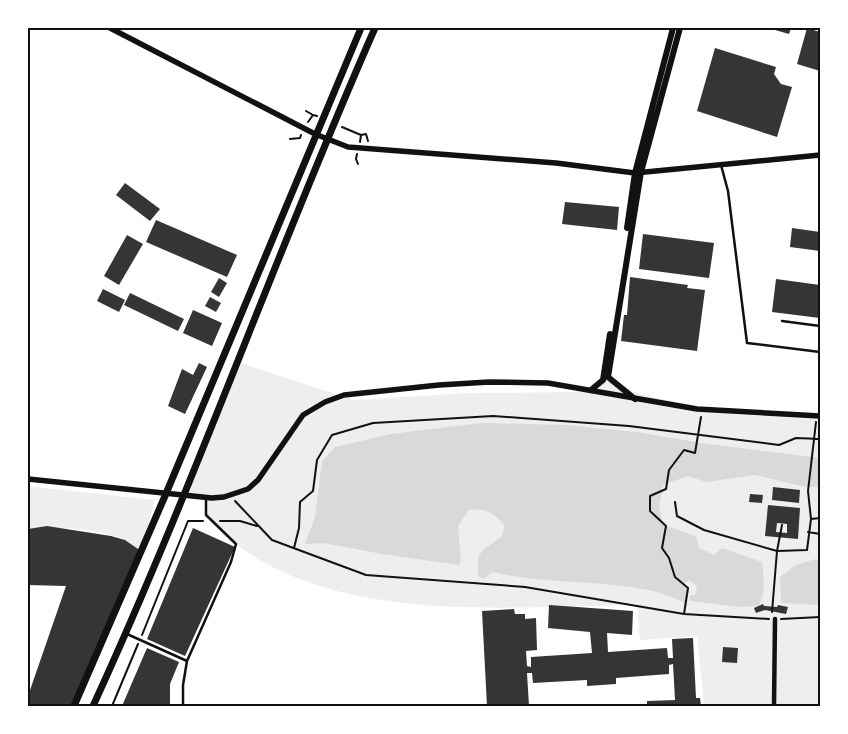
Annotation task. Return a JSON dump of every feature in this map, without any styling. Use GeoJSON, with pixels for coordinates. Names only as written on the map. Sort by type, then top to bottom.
{"type":"FeatureCollection","features":[{"type":"Feature","properties":{"kind":"main road"},"geometry":{"type":"LineString","coordinates":[[74,706],[166,494],[360,28]]}},
{"type":"Feature","properties":{"kind":"main road"},"geometry":{"type":"LineString","coordinates":[[92,706],[126,634],[184,495],[326,138],[375,28]]}},
{"type":"Feature","properties":{"kind":"main road"},"geometry":{"type":"LineString","coordinates":[[591,390],[603,380],[638,172],[673,28]]}},
{"type":"Feature","properties":{"kind":"main road"},"geometry":{"type":"LineString","coordinates":[[635,399],[608,377],[638,172],[680,28]]}},
{"type":"Feature","properties":{"kind":"street"},"geometry":{"type":"LineString","coordinates":[[110,28],[315,134],[348,147],[556,162],[638,172],[820,155]]}},
{"type":"Feature","properties":{"kind":"street"},"geometry":{"type":"LineString","coordinates":[[28,479],[212,498],[230,495],[248,489],[258,480],[303,415],[333,398],[404,388],[490,382],[548,383],[697,409],[819,418]]}},
{"type":"Feature","properties":{"kind":"street"},"geometry":{"type":"LineString","coordinates":[[774,706],[775,619]]}},
{"type":"Feature","properties":{"kind":"lane"},"geometry":{"type":"LineString","coordinates":[[720,164],[728,191],[747,343],[820,352]]}},
{"type":"Feature","properties":{"kind":"lane"},"geometry":{"type":"LineString","coordinates":[[782,322],[820,326]]}},
{"type":"Feature","properties":{"kind":"lane"},"geometry":{"type":"LineString","coordinates":[[183,706],[182,685],[186,661],[231,562],[236,544],[206,515],[206,500]]}},
{"type":"Feature","properties":{"kind":"lane"},"geometry":{"type":"LineString","coordinates":[[126,634],[186,661]]}},
{"type":"Feature","properties":{"kind":"path"},"geometry":{"type":"LineString","coordinates":[[306,111],[313,115]]}},
{"type":"Feature","properties":{"kind":"path"},"geometry":{"type":"LineString","coordinates":[[361,136],[366,134]]}},
{"type":"Feature","properties":{"kind":"path"},"geometry":{"type":"LineString","coordinates":[[290,139],[300,138]]}},
{"type":"Feature","properties":{"kind":"path"},"geometry":{"type":"LineString","coordinates":[[356,159],[358,164]]}},
{"type":"Feature","properties":{"kind":"path"},"geometry":{"type":"LineString","coordinates":[[294,548],[299,528],[300,502],[312,491],[317,460],[332,435],[373,423],[493,416],[629,426],[779,446],[796,438],[820,440]]}},
{"type":"Feature","properties":{"kind":"path"},"geometry":{"type":"LineString","coordinates":[[684,614],[688,588],[675,577],[669,558],[662,548],[666,526],[650,511],[650,496],[666,489],[669,470],[684,450],[695,453],[702,417]]}},
{"type":"Feature","properties":{"kind":"path"},"geometry":{"type":"LineString","coordinates":[[674,502],[677,516],[704,530],[777,551],[807,550],[811,519],[808,491],[811,454],[819,418]]}},
{"type":"Feature","properties":{"kind":"path"},"geometry":{"type":"LineString","coordinates":[[230,495],[272,540],[366,575],[525,587],[684,614],[775,619],[820,617]]}},
{"type":"Feature","properties":{"kind":"path"},"geometry":{"type":"LineString","coordinates":[[811,519],[820,518]]}},
{"type":"Feature","properties":{"kind":"path"},"geometry":{"type":"LineString","coordinates":[[112,706],[188,521],[240,521],[258,526]]}},
{"type":"Feature","properties":{"kind":"path"},"geometry":{"type":"LineString","coordinates":[[775,619],[772,613],[773,587],[782,525]]}},
{"type":"Feature","properties":{"kind":"path"},"geometry":{"type":"LineString","coordinates":[[808,532],[820,534]]}},
{"type":"Feature","properties":{"kind":"shaded area"},"geometry":{"type":"Polygon","coordinates":[[[237,362],[354,400],[471,393],[586,392],[608,379],[639,394],[703,408],[820,419],[820,706],[704,706],[697,636],[640,640],[637,605],[482,607],[429,605],[376,599],[326,588],[278,570],[236,544],[224,534],[206,515],[206,500],[182,498],[237,362]]]}},
{"type":"Feature","properties":{"kind":"shaded area"},"geometry":{"type":"Polygon","coordinates":[[[482,423],[567,425],[636,432],[702,443],[820,458],[820,487],[805,487],[755,475],[706,482],[688,476],[663,485],[659,507],[663,525],[696,536],[699,548],[714,555],[722,548],[762,562],[763,591],[761,602],[758,606],[740,607],[690,601],[690,595],[695,595],[697,586],[689,580],[683,585],[687,590],[686,603],[658,592],[629,587],[512,576],[492,572],[484,579],[478,576],[478,557],[483,550],[501,537],[505,526],[489,512],[480,510],[469,510],[458,526],[461,560],[459,565],[382,554],[324,543],[305,544],[315,517],[322,462],[335,447],[391,434],[482,423]]]}},
{"type":"Feature","properties":{"kind":"shaded area"},"geometry":{"type":"Polygon","coordinates":[[[28,486],[155,500],[141,551],[125,540],[115,536],[91,531],[63,528],[28,529],[28,486]]]}},
{"type":"Feature","properties":{"kind":"shaded area"},"geometry":{"type":"Polygon","coordinates":[[[816,559],[820,561],[820,605],[781,603],[780,577],[796,565],[816,559]]]}},
{"type":"Feature","properties":{"kind":"building"},"geometry":{"type":"Polygon","coordinates":[[[768,28],[791,28],[789,34],[768,28]]]}},
{"type":"Feature","properties":{"kind":"building"},"geometry":{"type":"Polygon","coordinates":[[[807,28],[820,32],[820,71],[797,64],[807,28]]]}},
{"type":"Feature","properties":{"kind":"building"},"geometry":{"type":"Polygon","coordinates":[[[715,48],[776,67],[774,74],[781,84],[792,87],[777,137],[697,111],[715,48]]]}},
{"type":"Feature","properties":{"kind":"building"},"geometry":{"type":"Polygon","coordinates":[[[125,183],[160,209],[150,221],[116,195],[125,183]]]}},
{"type":"Feature","properties":{"kind":"building"},"geometry":{"type":"Polygon","coordinates":[[[565,202],[619,207],[617,230],[562,224],[565,202]]]}},
{"type":"Feature","properties":{"kind":"building"},"geometry":{"type":"Polygon","coordinates":[[[156,220],[237,255],[227,277],[146,242],[156,220]]]}},
{"type":"Feature","properties":{"kind":"building"},"geometry":{"type":"Polygon","coordinates":[[[792,228],[820,232],[820,251],[790,247],[792,228]]]}},
{"type":"Feature","properties":{"kind":"building"},"geometry":{"type":"Polygon","coordinates":[[[643,234],[714,243],[709,278],[639,269],[643,234]]]}},
{"type":"Feature","properties":{"kind":"building"},"geometry":{"type":"Polygon","coordinates":[[[127,235],[143,244],[119,285],[104,276],[127,235]]]}},
{"type":"Feature","properties":{"kind":"building"},"geometry":{"type":"Polygon","coordinates":[[[630,277],[688,285],[687,288],[705,290],[697,351],[621,341],[624,315],[627,315],[630,277]]]}},
{"type":"Feature","properties":{"kind":"building"},"geometry":{"type":"Polygon","coordinates":[[[219,278],[227,283],[219,297],[211,292],[219,278]]]}},
{"type":"Feature","properties":{"kind":"building"},"geometry":{"type":"Polygon","coordinates":[[[776,279],[820,285],[820,318],[772,312],[776,279]]]}},
{"type":"Feature","properties":{"kind":"building"},"geometry":{"type":"Polygon","coordinates":[[[103,289],[125,300],[119,312],[97,301],[103,289]]]}},
{"type":"Feature","properties":{"kind":"building"},"geometry":{"type":"Polygon","coordinates":[[[130,293],[184,319],[178,331],[124,305],[130,293]]]}},
{"type":"Feature","properties":{"kind":"building"},"geometry":{"type":"Polygon","coordinates":[[[210,297],[221,303],[216,312],[205,306],[210,297]]]}},
{"type":"Feature","properties":{"kind":"building"},"geometry":{"type":"Polygon","coordinates":[[[193,310],[222,323],[212,346],[183,333],[193,310]]]}},
{"type":"Feature","properties":{"kind":"building"},"geometry":{"type":"Polygon","coordinates":[[[199,363],[207,367],[185,414],[168,406],[182,369],[193,375],[199,363]]]}},
{"type":"Feature","properties":{"kind":"building"},"geometry":{"type":"Polygon","coordinates":[[[773,487],[800,490],[799,503],[772,500],[773,487]]]}},
{"type":"Feature","properties":{"kind":"building"},"geometry":{"type":"Polygon","coordinates":[[[750,494],[763,495],[762,503],[749,502],[750,494]]]}},
{"type":"Feature","properties":{"kind":"building"},"geometry":{"type":"Polygon","coordinates":[[[768,505],[800,508],[798,539],[765,536],[768,505]],[[777,523],[776,532],[787,533],[787,524],[777,523]]]}},
{"type":"Feature","properties":{"kind":"building"},"geometry":{"type":"Polygon","coordinates":[[[47,526],[111,536],[125,540],[141,551],[74,706],[28,706],[28,696],[66,586],[28,585],[28,529],[47,526]]]}},
{"type":"Feature","properties":{"kind":"building"},"geometry":{"type":"Polygon","coordinates":[[[193,528],[235,547],[185,656],[147,639],[193,528]]]}},
{"type":"Feature","properties":{"kind":"building"},"geometry":{"type":"Polygon","coordinates":[[[763,604],[764,606],[777,607],[778,605],[788,607],[786,614],[765,610],[756,613],[754,608],[763,604]]]}},
{"type":"Feature","properties":{"kind":"building"},"geometry":{"type":"Polygon","coordinates":[[[549,605],[633,611],[632,635],[607,633],[608,652],[667,648],[668,658],[673,658],[672,639],[693,638],[696,698],[700,698],[701,706],[647,706],[647,701],[675,700],[673,664],[669,665],[669,674],[616,678],[616,684],[587,686],[587,680],[533,683],[532,673],[527,673],[529,706],[487,706],[482,611],[514,609],[515,614],[525,614],[525,619],[536,618],[537,650],[526,651],[527,666],[531,667],[531,657],[592,653],[590,632],[548,628],[549,605]]]}},
{"type":"Feature","properties":{"kind":"building"},"geometry":{"type":"Polygon","coordinates":[[[723,647],[738,648],[737,663],[722,662],[723,647]]]}},
{"type":"Feature","properties":{"kind":"building"},"geometry":{"type":"Polygon","coordinates":[[[147,648],[179,662],[170,684],[170,706],[122,706],[147,648]]]}}]}
